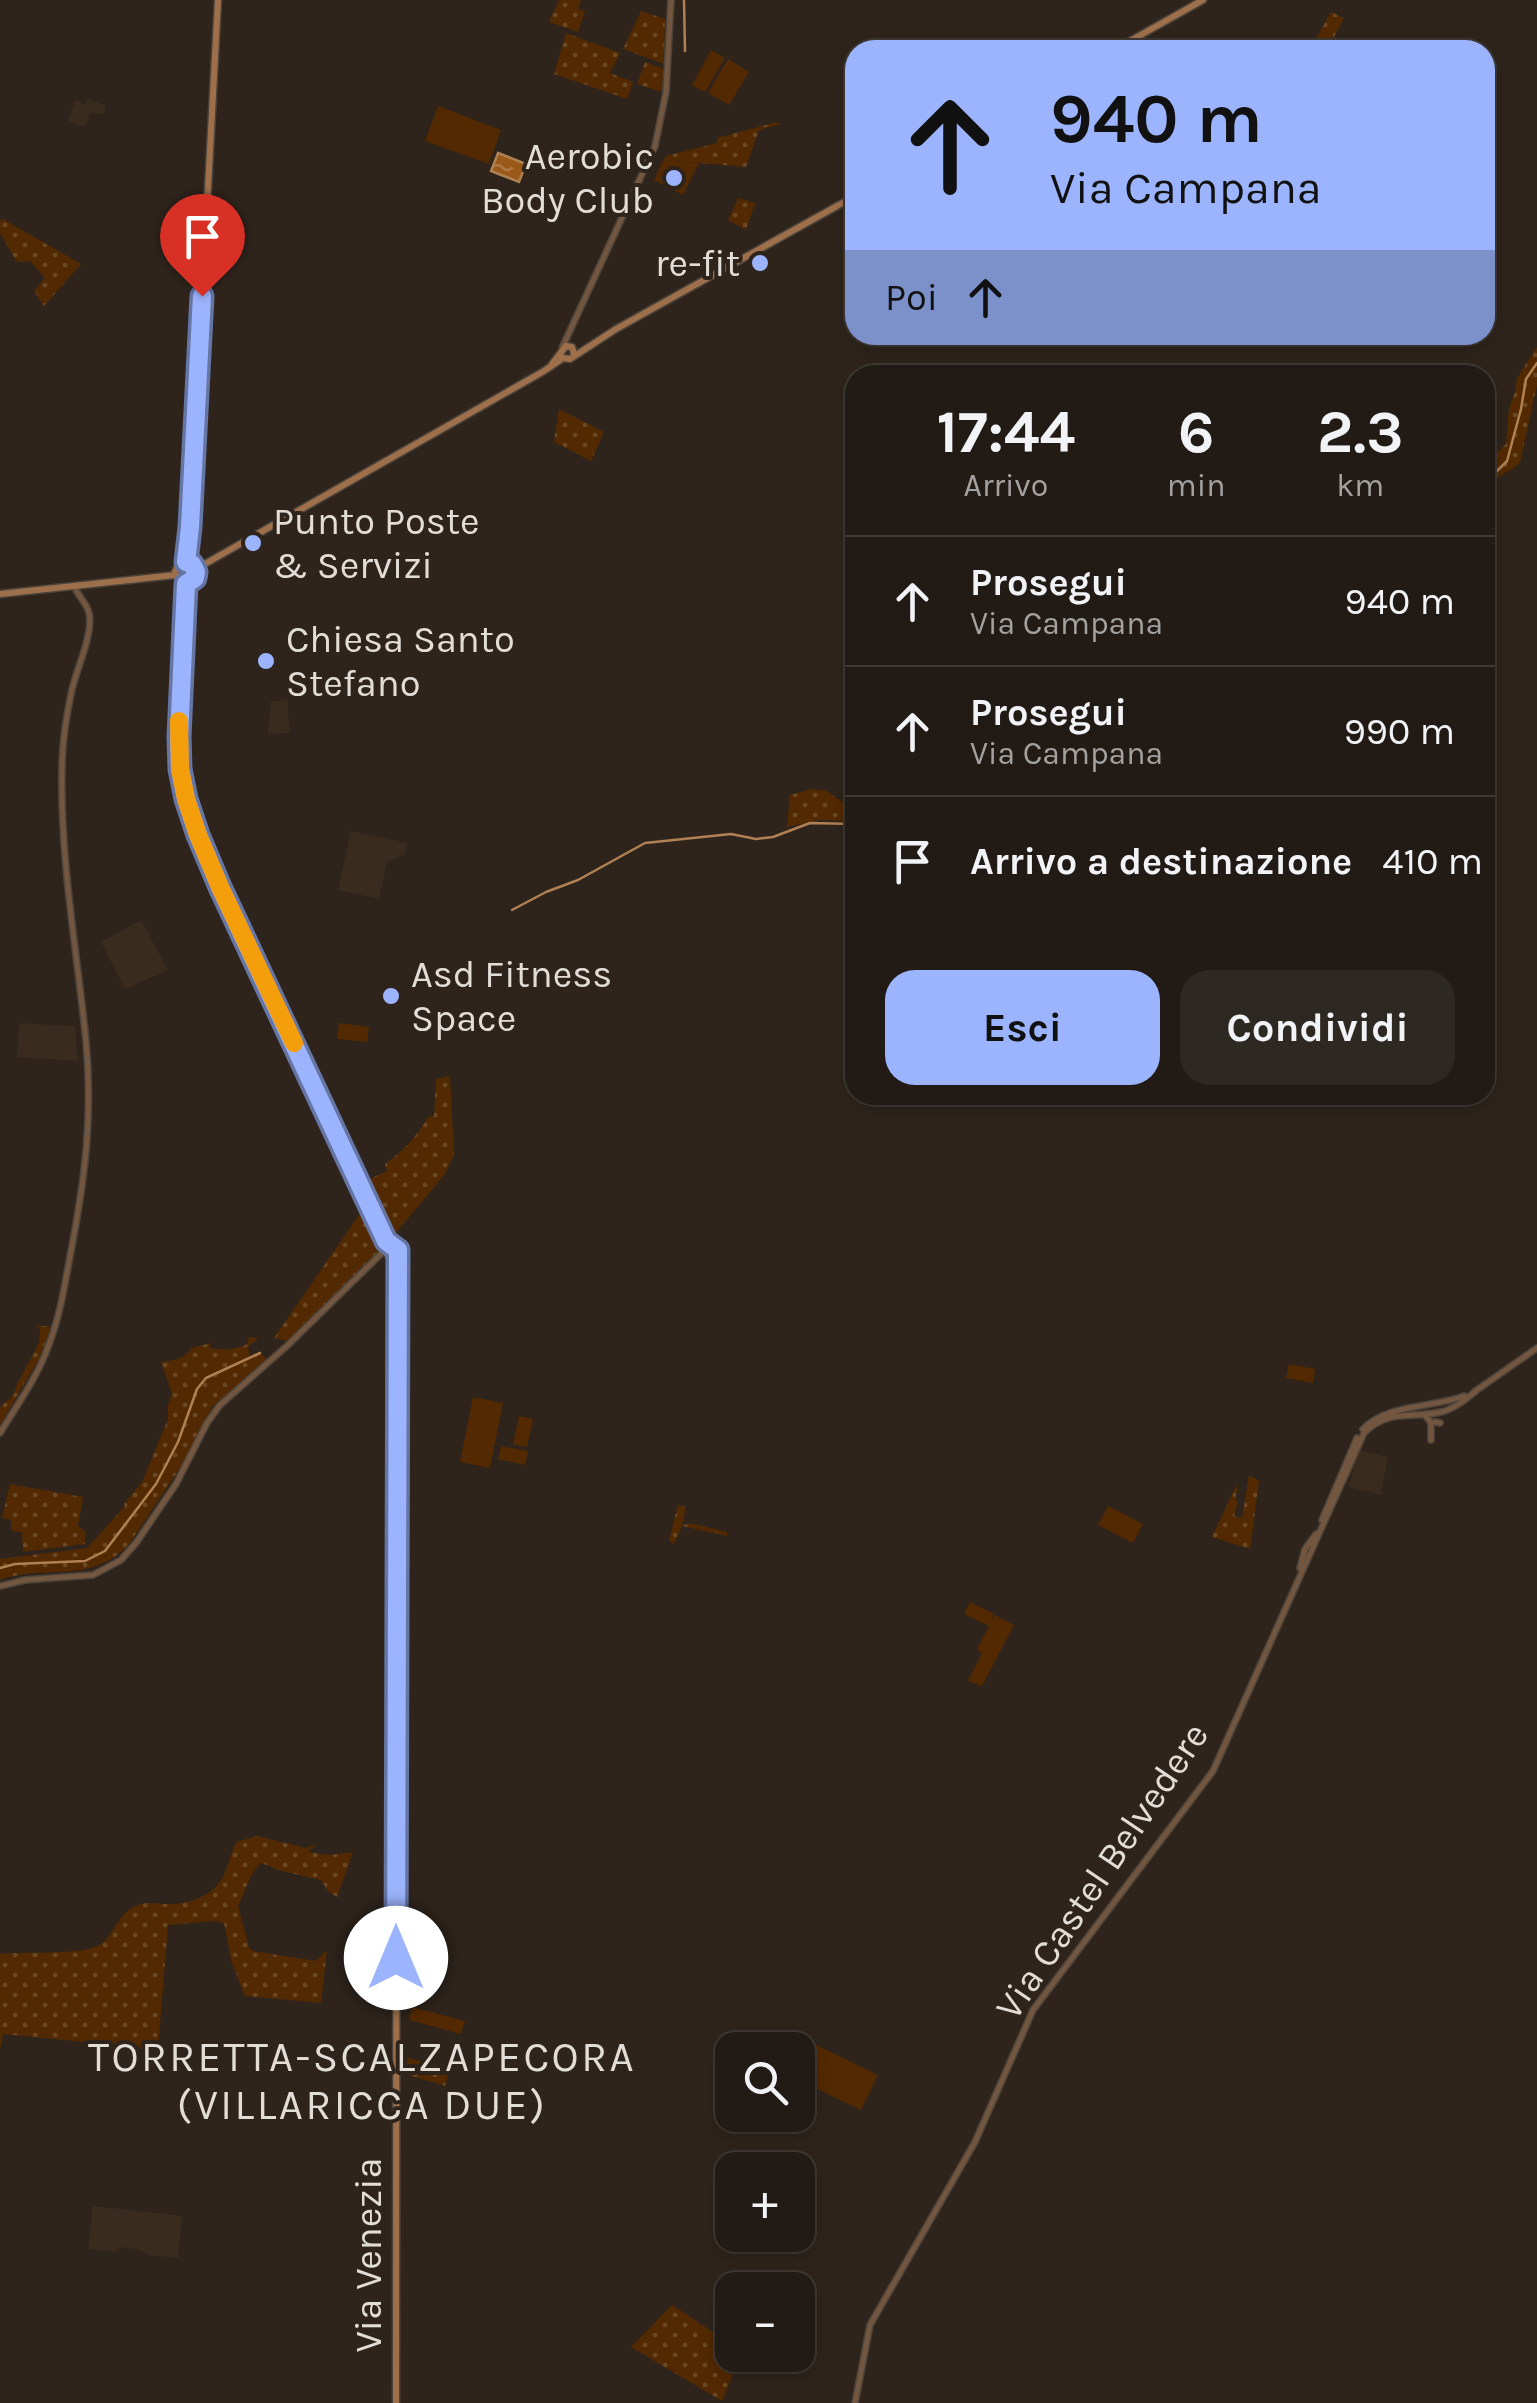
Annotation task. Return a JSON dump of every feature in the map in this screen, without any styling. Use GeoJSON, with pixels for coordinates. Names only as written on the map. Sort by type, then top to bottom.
{"type":"FeatureCollection","features":[{"type":"Feature","properties":{"kind":"main road"},"geometry":{"type":"LineString","coordinates":[[186,562],[218,0]]}},
{"type":"Feature","properties":{"kind":"main road"},"geometry":{"type":"LineString","coordinates":[[1132,40],[1202,0]]}},
{"type":"Feature","properties":{"kind":"main road"},"geometry":{"type":"LineString","coordinates":[[196,569],[544,372],[568,352],[586,348],[845,202]]}},
{"type":"Feature","properties":{"kind":"main road"},"geometry":{"type":"LineString","coordinates":[[186,562],[196,569],[195,578],[186,584],[175,576],[177,566],[186,562]]}},
{"type":"Feature","properties":{"kind":"main road"},"geometry":{"type":"LineString","coordinates":[[0,594],[175,576]]}},
{"type":"Feature","properties":{"kind":"main road"},"geometry":{"type":"LineString","coordinates":[[186,584],[179,737],[186,799],[220,887],[388,1251]]}},
{"type":"Feature","properties":{"kind":"main road","name":"Via Venezia"},"geometry":{"type":"LineString","coordinates":[[388,1251],[397,1266],[396,2403]]}},
{"type":"Feature","properties":{"kind":"street"},"geometry":{"type":"LineString","coordinates":[[568,352],[576,319],[655,146],[666,92],[671,0]]}},
{"type":"Feature","properties":{"kind":"street"},"geometry":{"type":"LineString","coordinates":[[0,1433],[40,1367],[53,1334],[88,1155],[86,1042],[64,837],[62,767],[71,695],[90,618],[75,586]]}},
{"type":"Feature","properties":{"kind":"street"},"geometry":{"type":"LineString","coordinates":[[0,1586],[32,1579],[93,1575],[121,1560],[176,1484],[220,1404],[388,1251]]}},
{"type":"Feature","properties":{"kind":"street"},"geometry":{"type":"LineString","coordinates":[[1309,1551],[1364,1434],[1372,1426],[1394,1416],[1440,1414],[1452,1409],[1537,1348]]}},
{"type":"Feature","properties":{"kind":"street"},"geometry":{"type":"LineString","coordinates":[[1309,1551],[1360,1434],[1372,1421],[1476,1391]]}},
{"type":"Feature","properties":{"kind":"street"},"geometry":{"type":"LineString","coordinates":[[1441,1402],[1442,1411]]}},
{"type":"Feature","properties":{"kind":"street"},"geometry":{"type":"LineString","coordinates":[[1422,1414],[1431,1422],[1431,1440],[1438,1422],[1430,1408],[1432,1403]]}},
{"type":"Feature","properties":{"kind":"street","name":"Via Castel Belvedere"},"geometry":{"type":"LineString","coordinates":[[855,2403],[870,2326],[975,2142],[1033,2010],[1212,1772],[1309,1551]]}},
{"type":"Feature","properties":{"kind":"shaded area"},"geometry":{"type":"Polygon","coordinates":[[[559,0],[581,0],[578,9],[585,11],[578,32],[549,22],[559,0]]]}},
{"type":"Feature","properties":{"kind":"shaded area"},"geometry":{"type":"Polygon","coordinates":[[[641,11],[665,19],[664,64],[623,49],[641,11]]]}},
{"type":"Feature","properties":{"kind":"shaded area"},"geometry":{"type":"Polygon","coordinates":[[[1331,12],[1344,18],[1332,40],[1315,40],[1331,12]]]}},
{"type":"Feature","properties":{"kind":"shaded area"},"geometry":{"type":"Polygon","coordinates":[[[566,33],[620,53],[610,73],[633,82],[627,99],[554,74],[566,33]]]}},
{"type":"Feature","properties":{"kind":"shaded area"},"geometry":{"type":"Polygon","coordinates":[[[711,50],[725,58],[705,92],[692,85],[711,50]]]}},
{"type":"Feature","properties":{"kind":"shaded area"},"geometry":{"type":"Polygon","coordinates":[[[728,59],[749,72],[729,105],[708,93],[728,59]]]}},
{"type":"Feature","properties":{"kind":"shaded area"},"geometry":{"type":"Polygon","coordinates":[[[645,62],[664,69],[662,92],[637,84],[645,62]]]}},
{"type":"Feature","properties":{"kind":"shaded area"},"geometry":{"type":"Polygon","coordinates":[[[87,99],[106,105],[104,114],[90,113],[85,127],[68,122],[75,100],[85,104],[87,99]]]}},
{"type":"Feature","properties":{"kind":"shaded area"},"geometry":{"type":"Polygon","coordinates":[[[438,106],[501,130],[489,164],[425,141],[438,106]]]}},
{"type":"Feature","properties":{"kind":"shaded area"},"geometry":{"type":"Polygon","coordinates":[[[781,124],[759,130],[746,167],[664,160],[666,156],[717,143],[717,138],[781,124]]]}},
{"type":"Feature","properties":{"kind":"shaded area","name":"Aerobic Body Club"},"geometry":{"type":"Polygon","coordinates":[[[663,160],[699,163],[683,195],[654,180],[663,160]]]}},
{"type":"Feature","properties":{"kind":"shaded area"},"geometry":{"type":"Polygon","coordinates":[[[738,198],[755,203],[746,230],[728,220],[738,198]]]}},
{"type":"Feature","properties":{"kind":"shaded area"},"geometry":{"type":"Polygon","coordinates":[[[3,219],[81,264],[44,306],[34,291],[45,278],[30,261],[17,262],[0,233],[3,219]]]}},
{"type":"Feature","properties":{"kind":"shaded area"},"geometry":{"type":"Polygon","coordinates":[[[1537,347],[1537,385],[1520,462],[1495,482],[1495,454],[1506,444],[1517,378],[1537,347]]]}},
{"type":"Feature","properties":{"kind":"shaded area"},"geometry":{"type":"Polygon","coordinates":[[[559,409],[604,432],[591,461],[554,442],[559,409]]]}},
{"type":"Feature","properties":{"kind":"shaded area"},"geometry":{"type":"Polygon","coordinates":[[[287,700],[290,733],[268,734],[271,701],[287,700]]]}},
{"type":"Feature","properties":{"kind":"shaded area"},"geometry":{"type":"Polygon","coordinates":[[[812,789],[827,791],[845,801],[845,821],[819,820],[787,827],[790,795],[812,789]]]}},
{"type":"Feature","properties":{"kind":"shaded area"},"geometry":{"type":"Polygon","coordinates":[[[351,831],[407,843],[405,855],[387,861],[379,899],[338,890],[351,831]]]}},
{"type":"Feature","properties":{"kind":"shaded area"},"geometry":{"type":"Polygon","coordinates":[[[141,920],[168,970],[125,989],[101,942],[141,920]]]}},
{"type":"Feature","properties":{"kind":"shaded area"},"geometry":{"type":"Polygon","coordinates":[[[19,1023],[75,1026],[78,1061],[17,1057],[19,1023]]]}},
{"type":"Feature","properties":{"kind":"shaded area"},"geometry":{"type":"Polygon","coordinates":[[[339,1023],[369,1027],[367,1042],[337,1039],[339,1023]]]}},
{"type":"Feature","properties":{"kind":"shaded area"},"geometry":{"type":"Polygon","coordinates":[[[450,1076],[454,1154],[445,1174],[390,1240],[366,1187],[367,1180],[387,1171],[385,1164],[409,1143],[428,1117],[434,1116],[436,1079],[450,1076]]]}},
{"type":"Feature","properties":{"kind":"shaded area"},"geometry":{"type":"Polygon","coordinates":[[[365,1206],[384,1247],[288,1341],[274,1338],[365,1206]]]}},
{"type":"Feature","properties":{"kind":"shaded area"},"geometry":{"type":"Polygon","coordinates":[[[36,1325],[51,1327],[39,1359],[0,1425],[0,1407],[13,1396],[39,1342],[40,1328],[36,1325]]]}},
{"type":"Feature","properties":{"kind":"shaded area"},"geometry":{"type":"Polygon","coordinates":[[[249,1337],[258,1338],[248,1347],[250,1356],[259,1352],[268,1360],[213,1406],[184,1462],[129,1544],[99,1565],[0,1580],[0,1559],[87,1548],[125,1506],[142,1482],[168,1419],[172,1393],[161,1362],[178,1359],[191,1348],[211,1343],[210,1348],[239,1347],[247,1344],[249,1337]]]}},
{"type":"Feature","properties":{"kind":"shaded area"},"geometry":{"type":"Polygon","coordinates":[[[1289,1364],[1315,1369],[1313,1383],[1286,1378],[1289,1364]]]}},
{"type":"Feature","properties":{"kind":"shaded area"},"geometry":{"type":"Polygon","coordinates":[[[473,1397],[503,1403],[490,1468],[460,1462],[473,1397]]]}},
{"type":"Feature","properties":{"kind":"shaded area"},"geometry":{"type":"Polygon","coordinates":[[[519,1416],[533,1419],[527,1447],[513,1444],[519,1416]]]}},
{"type":"Feature","properties":{"kind":"shaded area"},"geometry":{"type":"Polygon","coordinates":[[[501,1446],[528,1451],[525,1465],[498,1459],[501,1446]]]}},
{"type":"Feature","properties":{"kind":"shaded area"},"geometry":{"type":"Polygon","coordinates":[[[1359,1450],[1388,1457],[1381,1495],[1348,1487],[1359,1450]]]}},
{"type":"Feature","properties":{"kind":"shaded area"},"geometry":{"type":"Polygon","coordinates":[[[1249,1475],[1259,1481],[1250,1549],[1212,1537],[1236,1486],[1234,1516],[1242,1518],[1249,1475]]]}},
{"type":"Feature","properties":{"kind":"shaded area"},"geometry":{"type":"Polygon","coordinates":[[[10,1484],[83,1497],[78,1526],[85,1531],[85,1544],[23,1552],[22,1532],[11,1531],[11,1520],[2,1518],[10,1484]]]}},
{"type":"Feature","properties":{"kind":"shaded area"},"geometry":{"type":"Polygon","coordinates":[[[678,1505],[686,1507],[674,1544],[669,1541],[678,1505]]]}},
{"type":"Feature","properties":{"kind":"shaded area"},"geometry":{"type":"Polygon","coordinates":[[[1108,1506],[1143,1524],[1133,1543],[1098,1525],[1108,1506]]]}},
{"type":"Feature","properties":{"kind":"shaded area"},"geometry":{"type":"Polygon","coordinates":[[[689,1523],[727,1532],[727,1536],[682,1526],[689,1523]]]}},
{"type":"Feature","properties":{"kind":"shaded area"},"geometry":{"type":"Polygon","coordinates":[[[970,1602],[994,1614],[989,1625],[995,1615],[1014,1625],[982,1686],[968,1681],[982,1653],[977,1649],[989,1626],[964,1614],[970,1602]]]}},
{"type":"Feature","properties":{"kind":"shaded area"},"geometry":{"type":"Polygon","coordinates":[[[257,1836],[306,1848],[317,1844],[308,1852],[353,1852],[337,1897],[321,1880],[262,1863],[251,1876],[238,1906],[253,1951],[316,1961],[327,1950],[321,2003],[245,1996],[232,1963],[224,1923],[168,1925],[158,2049],[3,2034],[0,2050],[0,1954],[93,1948],[106,1939],[131,1908],[150,1903],[181,1903],[208,1893],[224,1875],[236,1842],[257,1836]]]}},
{"type":"Feature","properties":{"kind":"shaded area"},"geometry":{"type":"Polygon","coordinates":[[[412,2007],[465,2021],[461,2034],[409,2020],[412,2007]]]}},
{"type":"Feature","properties":{"kind":"shaded area"},"geometry":{"type":"Polygon","coordinates":[[[815,2044],[878,2075],[861,2110],[815,2088],[815,2044]]]}},
{"type":"Feature","properties":{"kind":"shaded area"},"geometry":{"type":"Polygon","coordinates":[[[400,2056],[450,2069],[445,2086],[401,2073],[400,2056]]]}},
{"type":"Feature","properties":{"kind":"shaded area"},"geometry":{"type":"Polygon","coordinates":[[[93,2206],[182,2216],[178,2258],[121,2247],[115,2252],[88,2249],[93,2206]]]}},
{"type":"Feature","properties":{"kind":"shaded area"},"geometry":{"type":"Polygon","coordinates":[[[672,2305],[715,2334],[715,2372],[734,2372],[722,2401],[631,2347],[672,2305]]]}},
{"type":"Feature","properties":{"kind":"water"},"geometry":{"type":"Polygon","coordinates":[[[498,153],[526,164],[519,182],[491,171],[498,153]]]}},
{"type":"Feature","properties":{"kind":"waterway"},"geometry":{"type":"LineString","coordinates":[[684,0],[685,51]]}},
{"type":"Feature","properties":{"kind":"waterway"},"geometry":{"type":"LineString","coordinates":[[1495,473],[1507,461],[1526,379],[1537,363]]}},
{"type":"Feature","properties":{"kind":"waterway"},"geometry":{"type":"LineString","coordinates":[[512,910],[645,843],[731,834],[756,839],[810,823],[845,824]]}},
{"type":"Feature","properties":{"kind":"waterway"},"geometry":{"type":"LineString","coordinates":[[0,1568],[85,1561],[105,1551],[156,1484],[178,1442],[197,1389],[206,1378],[260,1353]]}},
{"type":"Feature","properties":{"kind":"slow traffic"},"geometry":{"type":"LineString","coordinates":[[179,721],[180,769],[198,835],[294,1043]]}},
{"type":"Feature","properties":{"kind":"place","name":"Aerobic Body Club"},"geometry":{"type":"Point","coordinates":[674,178]}},
{"type":"Feature","properties":{"kind":"place","name":"re-fit"},"geometry":{"type":"Point","coordinates":[760,263]}},
{"type":"Feature","properties":{"kind":"place","name":"Punto Poste & Servizi"},"geometry":{"type":"Point","coordinates":[253,543]}},
{"type":"Feature","properties":{"kind":"place","name":"Chiesa Santo Stefano"},"geometry":{"type":"Point","coordinates":[266,661]}},
{"type":"Feature","properties":{"kind":"place","name":"Asd Fitness Space"},"geometry":{"type":"Point","coordinates":[391,996]}},
{"type":"Feature","properties":{"kind":"district","name":"TORRETTA-SCALZAPECORA (VILLARICCA DUE)"},"geometry":{"type":"Point","coordinates":[362,2081]}},
{"type":"Feature","properties":{"kind":"route"},"geometry":{"type":"LineString","coordinates":[[202,296],[186,562],[196,572],[195,578],[186,584],[180,694],[180,769],[186,799],[220,887],[386,1241],[398,1250],[396,1958]]}}]}
